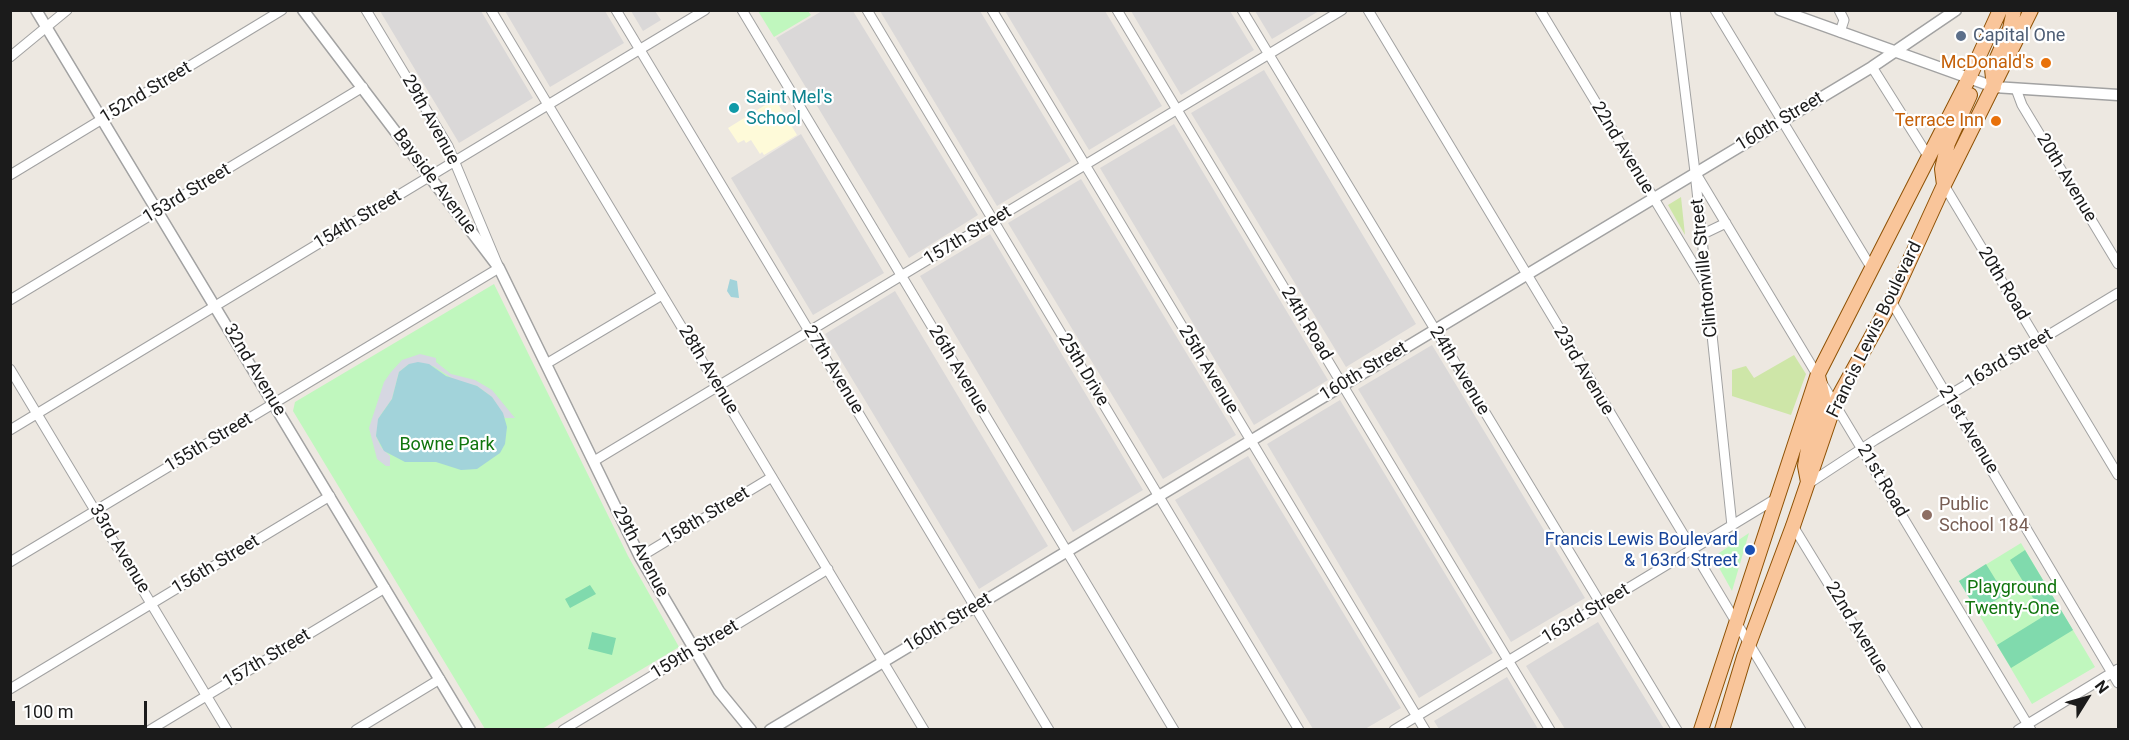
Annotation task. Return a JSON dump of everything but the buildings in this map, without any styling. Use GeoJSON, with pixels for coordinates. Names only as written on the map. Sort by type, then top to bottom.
{"type":"FeatureCollection","features":[{"type":"Feature","properties":{"kind":"main road","name":"Francis Lewis Boulevard"},"geometry":{"type":"LineString","coordinates":[[1701,729],[1818,374],[1969,78],[2000,10]]}},
{"type":"Feature","properties":{"kind":"main road"},"geometry":{"type":"LineString","coordinates":[[1994,87],[1992,69],[2010,29],[2014,10]]}},
{"type":"Feature","properties":{"kind":"main road","name":"Francis Lewis Boulevard"},"geometry":{"type":"LineString","coordinates":[[1722,729],[1749,643],[1793,526],[1835,403],[1891,301],[1944,185],[2031,10]]}},
{"type":"Feature","properties":{"kind":"main road"},"geometry":{"type":"LineString","coordinates":[[1944,185],[1942,169],[1948,142],[1970,96],[1969,78]]}},
{"type":"Feature","properties":{"kind":"main road"},"geometry":{"type":"LineString","coordinates":[[1808,484],[1805,466],[1810,437],[1823,397],[1818,374]]}},
{"type":"Feature","properties":{"kind":"street","name":"32nd Avenue"},"geometry":{"type":"LineString","coordinates":[[36,10],[470,729]]}},
{"type":"Feature","properties":{"kind":"street"},"geometry":{"type":"LineString","coordinates":[[10,57],[67,10]]}},
{"type":"Feature","properties":{"kind":"street","name":"152nd Street"},"geometry":{"type":"LineString","coordinates":[[10,175],[282,10]]}},
{"type":"Feature","properties":{"kind":"street","name":"Bayside Avenue"},"geometry":{"type":"LineString","coordinates":[[303,10],[499,268],[546,364]]}},
{"type":"Feature","properties":{"kind":"street","name":"29th Avenue"},"geometry":{"type":"LineString","coordinates":[[366,10],[445,141],[499,268]]}},
{"type":"Feature","properties":{"kind":"street","name":"28th Avenue"},"geometry":{"type":"LineString","coordinates":[[491,10],[924,729]]}},
{"type":"Feature","properties":{"kind":"street","name":"27th Avenue"},"geometry":{"type":"LineString","coordinates":[[616,10],[1049,729]]}},
{"type":"Feature","properties":{"kind":"street","name":"154th Street"},"geometry":{"type":"LineString","coordinates":[[10,430],[705,10]]}},
{"type":"Feature","properties":{"kind":"street","name":"26th Avenue"},"geometry":{"type":"LineString","coordinates":[[742,10],[1174,729]]}},
{"type":"Feature","properties":{"kind":"street","name":"25th Drive"},"geometry":{"type":"LineString","coordinates":[[867,10],[1299,729]]}},
{"type":"Feature","properties":{"kind":"street","name":"25th Avenue"},"geometry":{"type":"LineString","coordinates":[[992,10],[1425,729]]}},
{"type":"Feature","properties":{"kind":"street","name":"24th Road"},"geometry":{"type":"LineString","coordinates":[[1117,10],[1550,729]]}},
{"type":"Feature","properties":{"kind":"street","name":"24th Avenue"},"geometry":{"type":"LineString","coordinates":[[1242,10],[1600,606],[1677,729]]}},
{"type":"Feature","properties":{"kind":"street","name":"157th Street"},"geometry":{"type":"LineString","coordinates":[[594,461],[1342,10]]}},
{"type":"Feature","properties":{"kind":"street","name":"23rd Avenue"},"geometry":{"type":"LineString","coordinates":[[1368,10],[1691,552],[1801,729]]}},
{"type":"Feature","properties":{"kind":"street","name":"22nd Avenue"},"geometry":{"type":"LineString","coordinates":[[1540,10],[1706,285]]}},
{"type":"Feature","properties":{"kind":"street","name":"Clintonville Street"},"geometry":{"type":"LineString","coordinates":[[1675,10],[1695,172],[1732,526]]}},
{"type":"Feature","properties":{"kind":"street"},"geometry":{"type":"LineString","coordinates":[[1715,10],[1872,269]]}},
{"type":"Feature","properties":{"kind":"street"},"geometry":{"type":"LineString","coordinates":[[1780,10],[1994,87],[2118,95]]}},
{"type":"Feature","properties":{"kind":"street"},"geometry":{"type":"LineString","coordinates":[[1839,10],[1844,20],[1840,32]]}},
{"type":"Feature","properties":{"kind":"street","name":"160th Street"},"geometry":{"type":"LineString","coordinates":[[770,729],[1872,67],[1956,10]]}},
{"type":"Feature","properties":{"kind":"street"},"geometry":{"type":"LineString","coordinates":[[1872,67],[1928,156]]}},
{"type":"Feature","properties":{"kind":"street","name":"153rd Street"},"geometry":{"type":"LineString","coordinates":[[10,300],[363,87]]}},
{"type":"Feature","properties":{"kind":"street","name":"20th Avenue"},"geometry":{"type":"LineString","coordinates":[[2016,89],[2022,105],[2118,264]]}},
{"type":"Feature","properties":{"kind":"street","name":"21st Road"},"geometry":{"type":"LineString","coordinates":[[1695,172],[2029,727]]}},
{"type":"Feature","properties":{"kind":"street","name":"20th Road"},"geometry":{"type":"LineString","coordinates":[[1944,185],[2118,475]]}},
{"type":"Feature","properties":{"kind":"street"},"geometry":{"type":"LineString","coordinates":[[1701,235],[1726,223]]}},
{"type":"Feature","properties":{"kind":"street","name":"155th Street"},"geometry":{"type":"LineString","coordinates":[[10,562],[499,268]]}},
{"type":"Feature","properties":{"kind":"street","name":"163rd Street"},"geometry":{"type":"LineString","coordinates":[[1808,484],[2118,293]]}},
{"type":"Feature","properties":{"kind":"street"},"geometry":{"type":"LineString","coordinates":[[546,364],[662,295]]}},
{"type":"Feature","properties":{"kind":"street","name":"21st Avenue"},"geometry":{"type":"LineString","coordinates":[[1891,301],[2115,671],[2118,683]]}},
{"type":"Feature","properties":{"kind":"street","name":"29th Avenue"},"geometry":{"type":"LineString","coordinates":[[546,364],[640,557],[719,692],[751,729]]}},
{"type":"Feature","properties":{"kind":"street","name":"33rd Avenue"},"geometry":{"type":"LineString","coordinates":[[10,369],[227,729]]}},
{"type":"Feature","properties":{"kind":"street","name":"158th Street"},"geometry":{"type":"LineString","coordinates":[[640,557],[772,477]]}},
{"type":"Feature","properties":{"kind":"street","name":"156th Street"},"geometry":{"type":"LineString","coordinates":[[10,689],[330,496]]}},
{"type":"Feature","properties":{"kind":"street","name":"163rd Street"},"geometry":{"type":"LineString","coordinates":[[1394,729],[1691,552],[1777,498]]}},
{"type":"Feature","properties":{"kind":"street","name":"22nd Avenue"},"geometry":{"type":"LineString","coordinates":[[1793,526],[1918,729]]}},
{"type":"Feature","properties":{"kind":"street","name":"159th Street"},"geometry":{"type":"LineString","coordinates":[[563,729],[828,569]]}},
{"type":"Feature","properties":{"kind":"street","name":"157th Street"},"geometry":{"type":"LineString","coordinates":[[150,729],[385,588]]}},
{"type":"Feature","properties":{"kind":"street"},"geometry":{"type":"LineString","coordinates":[[2018,729],[2029,727],[2115,671]]}},
{"type":"Feature","properties":{"kind":"street"},"geometry":{"type":"LineString","coordinates":[[356,729],[440,679]]}},
{"type":"Feature","properties":{"kind":"shaded area"},"geometry":{"type":"Polygon","coordinates":[[[380,11],[481,11],[533,98],[459,143],[380,11]]]}},
{"type":"Feature","properties":{"kind":"shaded area"},"geometry":{"type":"Polygon","coordinates":[[[505,11],[605,11],[624,43],[550,87],[505,11]]]}},
{"type":"Feature","properties":{"kind":"shaded area"},"geometry":{"type":"Polygon","coordinates":[[[631,11],[655,11],[661,20],[643,31],[631,11]]]}},
{"type":"Feature","properties":{"kind":"shaded area"},"geometry":{"type":"Polygon","coordinates":[[[822,11],[853,11],[978,215],[909,258],[776,38],[822,11]]]}},
{"type":"Feature","properties":{"kind":"shaded area"},"geometry":{"type":"Polygon","coordinates":[[[880,11],[980,11],[1071,161],[997,206],[880,11]]]}},
{"type":"Feature","properties":{"kind":"shaded area"},"geometry":{"type":"Polygon","coordinates":[[[1005,11],[1105,11],[1162,106],[1089,150],[1005,11]]]}},
{"type":"Feature","properties":{"kind":"shaded area"},"geometry":{"type":"Polygon","coordinates":[[[1131,11],[1230,11],[1254,50],[1181,95],[1131,11]]]}},
{"type":"Feature","properties":{"kind":"shaded area"},"geometry":{"type":"Polygon","coordinates":[[[1255,11],[1319,11],[1272,39],[1255,11]]]}},
{"type":"Feature","properties":{"kind":"shaded area"},"geometry":{"type":"Polygon","coordinates":[[[1264,70],[1416,324],[1346,367],[1191,113],[1264,70]]]}},
{"type":"Feature","properties":{"kind":"shaded area"},"geometry":{"type":"Polygon","coordinates":[[[775,99],[797,135],[764,155],[762,152],[760,154],[751,140],[738,143],[728,128],[775,99]]]}},
{"type":"Feature","properties":{"kind":"shaded area"},"geometry":{"type":"Polygon","coordinates":[[[1174,124],[1328,380],[1254,425],[1100,168],[1174,124]]]}},
{"type":"Feature","properties":{"kind":"shaded area"},"geometry":{"type":"Polygon","coordinates":[[[801,134],[884,273],[813,315],[731,178],[801,134]]]}},
{"type":"Feature","properties":{"kind":"shaded area"},"geometry":{"type":"Polygon","coordinates":[[[1081,179],[1236,435],[1163,479],[1008,223],[1081,179]]]}},
{"type":"Feature","properties":{"kind":"shaded area"},"geometry":{"type":"Polygon","coordinates":[[[990,234],[1143,490],[1073,532],[920,276],[990,234]]]}},
{"type":"Feature","properties":{"kind":"shaded area"},"geometry":{"type":"Polygon","coordinates":[[[895,291],[1048,546],[979,589],[825,334],[895,291]]]}},
{"type":"Feature","properties":{"kind":"shaded area"},"geometry":{"type":"Polygon","coordinates":[[[1432,345],[1585,598],[1511,642],[1358,389],[1432,345]]]}},
{"type":"Feature","properties":{"kind":"shaded area"},"geometry":{"type":"Polygon","coordinates":[[[420,354],[436,358],[436,362],[451,374],[475,380],[492,390],[515,418],[505,418],[492,397],[477,386],[455,380],[433,366],[409,364],[399,372],[392,399],[380,416],[376,436],[381,447],[390,456],[390,466],[386,466],[377,459],[369,428],[384,382],[402,360],[420,354]]]}},
{"type":"Feature","properties":{"kind":"shaded area"},"geometry":{"type":"Polygon","coordinates":[[[1340,400],[1493,653],[1419,698],[1267,444],[1340,400]]]}},
{"type":"Feature","properties":{"kind":"shaded area"},"geometry":{"type":"Polygon","coordinates":[[[1248,456],[1401,708],[1365,729],[1313,729],[1175,500],[1248,456]]]}},
{"type":"Feature","properties":{"kind":"shaded area"},"geometry":{"type":"Polygon","coordinates":[[[1598,622],[1664,729],[1565,729],[1526,666],[1598,622]]]}},
{"type":"Feature","properties":{"kind":"shaded area"},"geometry":{"type":"Polygon","coordinates":[[[1507,677],[1538,729],[1439,729],[1434,721],[1507,677]]]}},
{"type":"Feature","properties":{"kind":"green space"},"geometry":{"type":"Polygon","coordinates":[[[758,11],[808,11],[811,15],[774,37],[758,11]]]}},
{"type":"Feature","properties":{"kind":"green space"},"geometry":{"type":"Polygon","coordinates":[[[1681,197],[1685,235],[1668,205],[1681,197]]]}},
{"type":"Feature","properties":{"kind":"green space","name":"Bowne Park"},"geometry":{"type":"Polygon","coordinates":[[[494,284],[628,556],[679,647],[542,729],[485,729],[293,411],[295,402],[494,284]]]}},
{"type":"Feature","properties":{"kind":"green space"},"geometry":{"type":"Polygon","coordinates":[[[1794,355],[1806,374],[1791,415],[1732,396],[1732,370],[1746,366],[1754,378],[1794,355]]]}},
{"type":"Feature","properties":{"kind":"green space"},"geometry":{"type":"Polygon","coordinates":[[[1749,533],[1732,591],[1713,557],[1749,533]]]}},
{"type":"Feature","properties":{"kind":"green space","name":"Playground Twenty-One"},"geometry":{"type":"Polygon","coordinates":[[[2021,543],[2095,667],[2032,704],[1959,581],[2021,543]]]}},
{"type":"Feature","properties":{"kind":"green space"},"geometry":{"type":"Polygon","coordinates":[[[2025,550],[2073,630],[2011,668],[1997,645],[2044,616],[2010,560],[2025,550]]]}},
{"type":"Feature","properties":{"kind":"green space"},"geometry":{"type":"Polygon","coordinates":[[[1986,564],[2005,595],[1977,611],[1959,581],[1986,564]]]}},
{"type":"Feature","properties":{"kind":"green space"},"geometry":{"type":"Polygon","coordinates":[[[590,585],[596,594],[570,608],[565,599],[590,585]]]}},
{"type":"Feature","properties":{"kind":"green space"},"geometry":{"type":"Polygon","coordinates":[[[592,632],[616,638],[612,655],[588,649],[592,632]]]}},
{"type":"Feature","properties":{"kind":"water"},"geometry":{"type":"Polygon","coordinates":[[[730,279],[737,281],[739,298],[731,297],[727,291],[730,279]]]}},
{"type":"Feature","properties":{"kind":"water"},"geometry":{"type":"Polygon","coordinates":[[[418,362],[429,364],[446,376],[477,386],[492,397],[503,413],[507,427],[505,444],[500,453],[477,469],[461,470],[436,462],[405,462],[384,451],[376,436],[378,419],[392,399],[399,372],[409,364],[418,362]]]}},
{"type":"Feature","properties":{"kind":"place","name":"Capital One"},"geometry":{"type":"Point","coordinates":[1961,36]}},
{"type":"Feature","properties":{"kind":"place","name":"McDonald's"},"geometry":{"type":"Point","coordinates":[2046,63]}},
{"type":"Feature","properties":{"kind":"place","name":"Saint Mel's School"},"geometry":{"type":"Point","coordinates":[734,108]}},
{"type":"Feature","properties":{"kind":"place","name":"Terrace Inn"},"geometry":{"type":"Point","coordinates":[1996,121]}},
{"type":"Feature","properties":{"kind":"place","name":"Public School 184"},"geometry":{"type":"Point","coordinates":[1927,515]}},
{"type":"Feature","properties":{"kind":"place","name":"Francis Lewis Boulevard & 163rd Street"},"geometry":{"type":"Point","coordinates":[1750,550]}}]}
